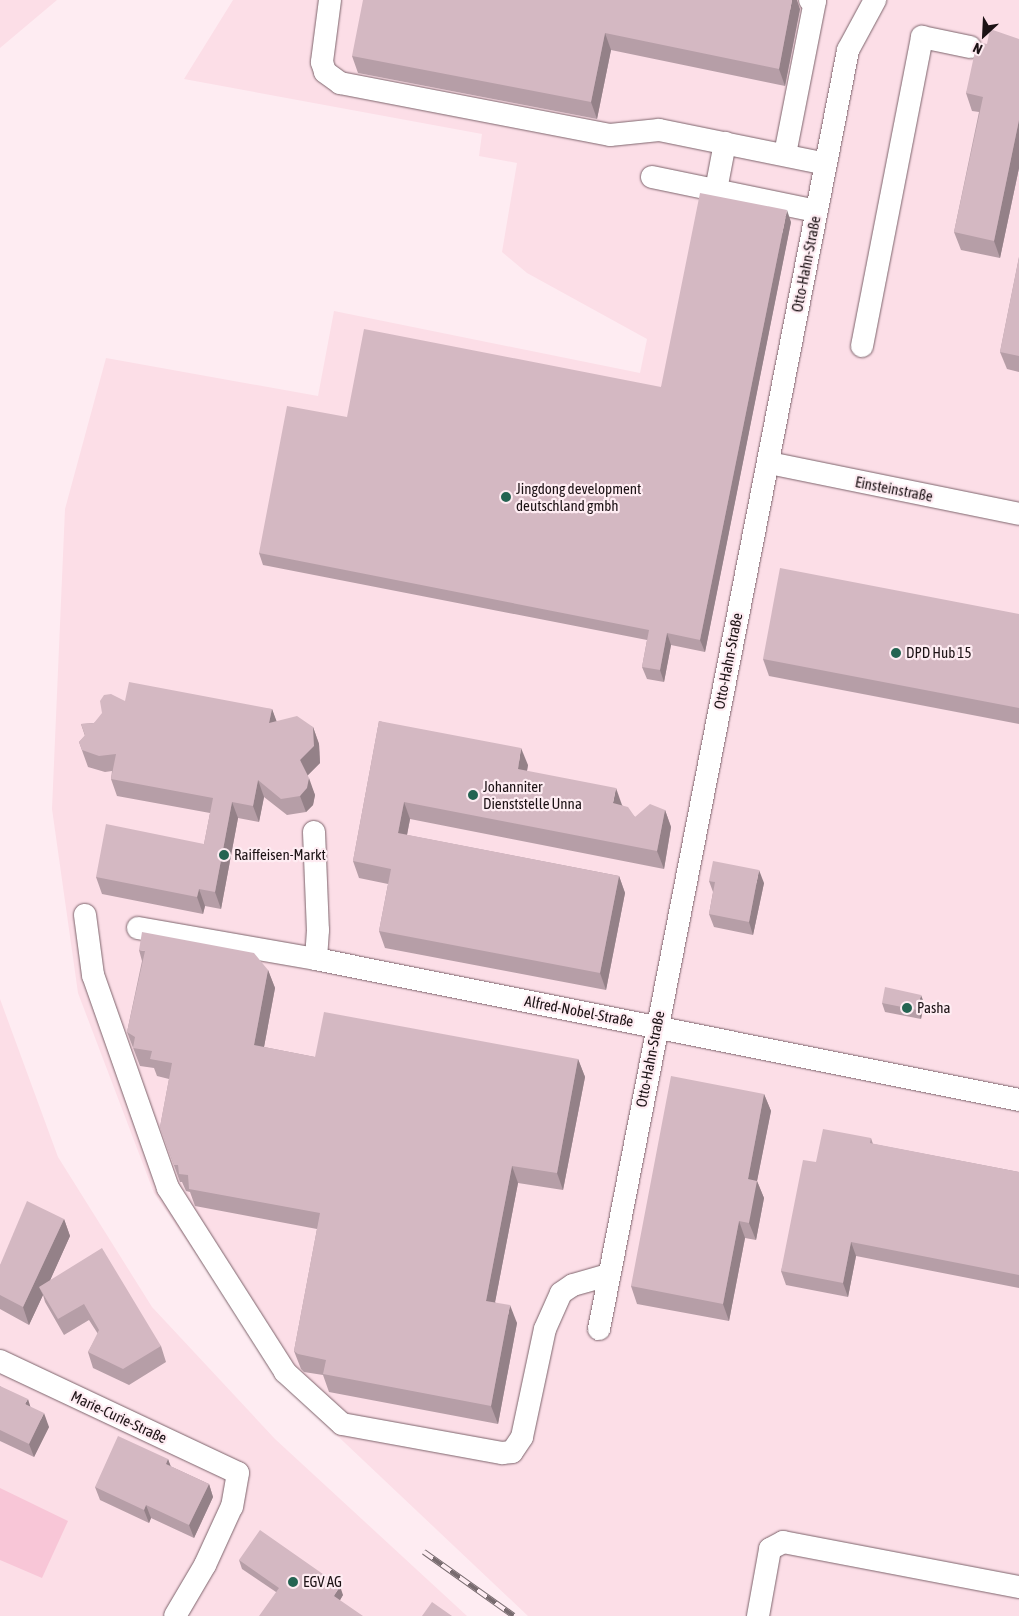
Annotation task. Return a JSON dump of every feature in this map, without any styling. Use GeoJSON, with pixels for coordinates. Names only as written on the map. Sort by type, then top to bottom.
{"type":"FeatureCollection","features":[{"type":"Feature","properties":{"kind":"street"},"geometry":{"type":"LineString","coordinates":[[330,0],[322,62],[325,72],[340,83],[610,134],[659,130],[785,154],[826,164]]}},
{"type":"Feature","properties":{"kind":"street"},"geometry":{"type":"LineString","coordinates":[[785,154],[815,1],[810,0]]}},
{"type":"Feature","properties":{"kind":"street","name":"Otto-Hahn-Straße"},"geometry":{"type":"LineString","coordinates":[[599,1328],[656,1027],[769,463],[848,50],[872,1]]}},
{"type":"Feature","properties":{"kind":"street"},"geometry":{"type":"LineString","coordinates":[[862,346],[922,37],[970,47]]}},
{"type":"Feature","properties":{"kind":"street"},"geometry":{"type":"LineString","coordinates":[[716,190],[725,143]]}},
{"type":"Feature","properties":{"kind":"street"},"geometry":{"type":"LineString","coordinates":[[652,177],[816,211]]}},
{"type":"Feature","properties":{"kind":"street","name":"Einsteinstraße"},"geometry":{"type":"LineString","coordinates":[[769,463],[1019,514]]}},
{"type":"Feature","properties":{"kind":"street"},"geometry":{"type":"LineString","coordinates":[[314,832],[318,930],[316,959]]}},
{"type":"Feature","properties":{"kind":"street"},"geometry":{"type":"LineString","coordinates":[[85,915],[93,975],[158,1166],[168,1188],[285,1372],[342,1424],[502,1453],[512,1452],[522,1438],[545,1329],[561,1293],[573,1285],[609,1275]]}},
{"type":"Feature","properties":{"kind":"street","name":"Alfred-Nobel-Straße"},"geometry":{"type":"LineString","coordinates":[[138,928],[316,959],[1019,1100]]}},
{"type":"Feature","properties":{"kind":"street","name":"Marie-Curie-Straße"},"geometry":{"type":"LineString","coordinates":[[0,1361],[238,1473],[232,1506],[206,1565],[175,1616]]}},
{"type":"Feature","properties":{"kind":"street"},"geometry":{"type":"LineString","coordinates":[[758,1616],[770,1549],[783,1542],[1019,1587]]}},
{"type":"Feature","properties":{"kind":"shaded area"},"geometry":{"type":"Polygon","coordinates":[[[0,0],[57,0],[0,48],[0,0]]]}},
{"type":"Feature","properties":{"kind":"shaded area"},"geometry":{"type":"Polygon","coordinates":[[[233,0],[1019,0],[1019,1616],[528,1616],[290,1391],[154,1193],[78,993],[52,809],[65,509],[106,358],[318,396],[334,311],[640,373],[647,339],[527,273],[502,252],[517,163],[479,156],[482,134],[184,79],[233,0]]]}},
{"type":"Feature","properties":{"kind":"shaded area"},"geometry":{"type":"Polygon","coordinates":[[[0,999],[58,1157],[152,1307],[275,1439],[467,1616],[0,1616],[0,999]]]}},
{"type":"Feature","properties":{"kind":"shaded area"},"geometry":{"type":"Polygon","coordinates":[[[0,1488],[68,1521],[42,1578],[0,1560],[0,1488]]]}},
{"type":"Feature","properties":{"kind":"building"},"geometry":{"type":"Polygon","coordinates":[[[363,0],[792,0],[779,69],[605,33],[591,102],[352,56],[363,0]]]}},
{"type":"Feature","properties":{"kind":"building"},"geometry":{"type":"Polygon","coordinates":[[[990,29],[1019,39],[1019,120],[994,241],[954,232],[983,97],[966,93],[977,42],[987,44],[990,29]]]}},
{"type":"Feature","properties":{"kind":"building","name":"Jingdong development deutschland gmbh"},"geometry":{"type":"Polygon","coordinates":[[[700,193],[787,210],[700,640],[667,633],[660,670],[642,667],[649,630],[259,553],[287,406],[347,417],[364,329],[661,387],[700,193]]]}},
{"type":"Feature","properties":{"kind":"building"},"geometry":{"type":"Polygon","coordinates":[[[1019,257],[1019,356],[1000,352],[1019,257]]]}},
{"type":"Feature","properties":{"kind":"building","name":"DPD Hub 15"},"geometry":{"type":"Polygon","coordinates":[[[780,568],[1019,614],[1019,708],[763,659],[780,568]]]}},
{"type":"Feature","properties":{"kind":"building"},"geometry":{"type":"Polygon","coordinates":[[[129,682],[272,709],[269,723],[297,716],[313,727],[314,746],[300,760],[309,778],[307,788],[300,796],[281,799],[258,780],[253,806],[232,802],[215,892],[199,889],[197,897],[96,877],[106,824],[204,844],[213,798],[111,779],[116,754],[99,756],[82,750],[79,742],[85,735],[81,724],[94,723],[102,713],[100,701],[104,695],[111,694],[125,701],[129,682]]]}},
{"type":"Feature","properties":{"kind":"building"},"geometry":{"type":"Polygon","coordinates":[[[379,721],[521,748],[518,769],[616,788],[613,803],[628,807],[635,817],[650,804],[665,810],[657,851],[404,802],[398,833],[619,876],[600,973],[379,931],[391,869],[353,861],[379,721]]]}},
{"type":"Feature","properties":{"kind":"building"},"geometry":{"type":"Polygon","coordinates":[[[713,861],[759,870],[749,922],[709,914],[715,882],[709,881],[713,861]]]}},
{"type":"Feature","properties":{"kind":"building"},"geometry":{"type":"Polygon","coordinates":[[[142,932],[254,953],[268,970],[254,1045],[315,1057],[324,1012],[578,1059],[557,1173],[512,1166],[486,1301],[510,1305],[491,1406],[323,1374],[326,1360],[298,1354],[294,1351],[320,1213],[189,1189],[188,1175],[179,1174],[178,1165],[174,1165],[160,1127],[172,1063],[150,1059],[152,1051],[133,1048],[135,1037],[127,1032],[145,951],[139,950],[142,932]]]}},
{"type":"Feature","properties":{"kind":"building"},"geometry":{"type":"Polygon","coordinates":[[[885,987],[921,995],[917,1010],[882,1003],[885,987]]]}},
{"type":"Feature","properties":{"kind":"building"},"geometry":{"type":"Polygon","coordinates":[[[671,1076],[764,1094],[748,1179],[757,1181],[749,1223],[739,1221],[723,1304],[631,1286],[671,1076]]]}},
{"type":"Feature","properties":{"kind":"building"},"geometry":{"type":"Polygon","coordinates":[[[823,1129],[871,1138],[870,1143],[1019,1172],[1019,1275],[851,1242],[843,1283],[781,1271],[803,1160],[816,1162],[823,1129]]]}},
{"type":"Feature","properties":{"kind":"building"},"geometry":{"type":"Polygon","coordinates":[[[27,1201],[64,1219],[23,1307],[0,1295],[0,1265],[27,1201]]]}},
{"type":"Feature","properties":{"kind":"building"},"geometry":{"type":"Polygon","coordinates":[[[102,1248],[161,1346],[123,1369],[88,1352],[99,1330],[84,1304],[58,1319],[39,1287],[102,1248]]]}},
{"type":"Feature","properties":{"kind":"building"},"geometry":{"type":"Polygon","coordinates":[[[0,1386],[28,1399],[25,1404],[44,1413],[29,1444],[0,1430],[0,1386]]]}},
{"type":"Feature","properties":{"kind":"building"},"geometry":{"type":"Polygon","coordinates":[[[118,1436],[168,1459],[166,1464],[209,1484],[189,1525],[146,1505],[144,1510],[95,1487],[118,1436]]]}},
{"type":"Feature","properties":{"kind":"building","name":"EGV AG"},"geometry":{"type":"Polygon","coordinates":[[[260,1530],[340,1586],[334,1596],[363,1616],[259,1616],[279,1588],[239,1560],[260,1530]]]}},
{"type":"Feature","properties":{"kind":"building"},"geometry":{"type":"Polygon","coordinates":[[[432,1602],[452,1616],[422,1616],[432,1602]]]}},
{"type":"Feature","properties":{"kind":"railway"},"geometry":{"type":"LineString","coordinates":[[424,1552],[514,1616]]}},
{"type":"Feature","properties":{"kind":"place","name":"Jingdong development deutschland gmbh"},"geometry":{"type":"Point","coordinates":[506,497]}},
{"type":"Feature","properties":{"kind":"place","name":"DPD Hub 15"},"geometry":{"type":"Point","coordinates":[896,653]}},
{"type":"Feature","properties":{"kind":"place","name":"Johanniter Dienststelle Unna"},"geometry":{"type":"Point","coordinates":[473,795]}},
{"type":"Feature","properties":{"kind":"place","name":"Raiffeisen-Markt"},"geometry":{"type":"Point","coordinates":[224,855]}},
{"type":"Feature","properties":{"kind":"place","name":"Pasha"},"geometry":{"type":"Point","coordinates":[907,1008]}},
{"type":"Feature","properties":{"kind":"place","name":"EGV AG"},"geometry":{"type":"Point","coordinates":[293,1582]}}]}
